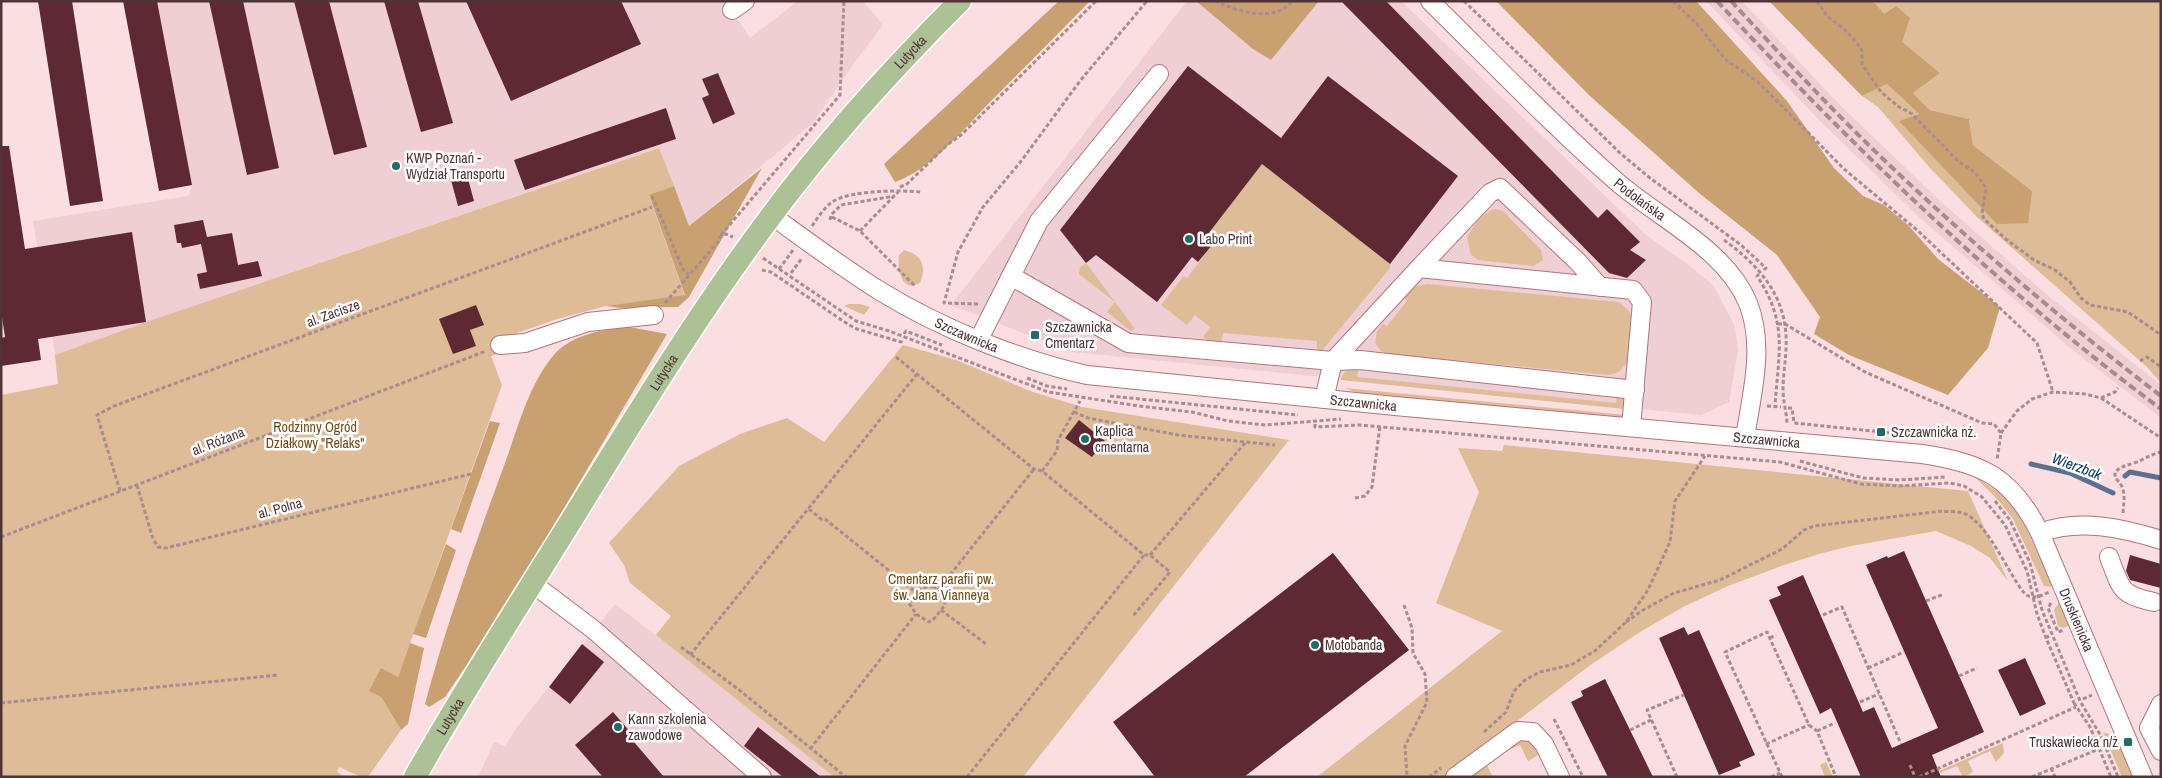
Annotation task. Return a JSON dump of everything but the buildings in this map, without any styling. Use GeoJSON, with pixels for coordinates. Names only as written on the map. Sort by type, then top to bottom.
{"type":"FeatureCollection","features":[{"type":"Feature","properties":{"kind":"main road","name":"Lutycka"},"geometry":{"type":"LineString","coordinates":[[415,777],[532,583],[666,370],[771,215],[848,120],[916,44],[960,1]]}},
{"type":"Feature","properties":{"kind":"street","name":"Podolańska"},"geometry":{"type":"LineString","coordinates":[[1430,1],[1605,171],[1640,200],[1709,251],[1729,270],[1747,301],[1756,338],[1757,355],[1745,437]]}},
{"type":"Feature","properties":{"kind":"street"},"geometry":{"type":"LineString","coordinates":[[979,339],[1039,221],[1159,74]]}},
{"type":"Feature","properties":{"kind":"street"},"geometry":{"type":"LineString","coordinates":[[1324,400],[1326,383],[1333,360],[1490,193],[1500,188],[1578,262],[1600,286]]}},
{"type":"Feature","properties":{"kind":"street","name":"Szczawnicka"},"geometry":{"type":"LineString","coordinates":[[771,215],[880,291],[917,312],[1031,360],[1087,375],[1324,400],[1940,456],[1976,466],[1992,474]]}},
{"type":"Feature","properties":{"kind":"street"},"geometry":{"type":"LineString","coordinates":[[1419,268],[1633,290],[1642,302],[1631,427]]}},
{"type":"Feature","properties":{"kind":"street"},"geometry":{"type":"LineString","coordinates":[[1011,276],[1128,343],[1333,360],[1360,360],[1635,390]]}},
{"type":"Feature","properties":{"kind":"street"},"geometry":{"type":"LineString","coordinates":[[500,345],[525,343],[588,322],[654,315]]}},
{"type":"Feature","properties":{"kind":"street","name":"Druskienicka"},"geometry":{"type":"LineString","coordinates":[[1992,474],[2030,512],[2143,777]]}},
{"type":"Feature","properties":{"kind":"street"},"geometry":{"type":"LineString","coordinates":[[2040,533],[2052,529],[2076,526],[2098,526],[2122,529],[2161,540]]}},
{"type":"Feature","properties":{"kind":"street"},"geometry":{"type":"LineString","coordinates":[[2109,557],[2123,589],[2132,597],[2154,602]]}},
{"type":"Feature","properties":{"kind":"street"},"geometry":{"type":"LineString","coordinates":[[532,583],[594,630],[762,777]]}},
{"type":"Feature","properties":{"kind":"street"},"geometry":{"type":"LineString","coordinates":[[2161,704],[2149,728],[2161,751]]}},
{"type":"Feature","properties":{"kind":"street"},"geometry":{"type":"LineString","coordinates":[[1450,770],[1518,731],[1533,732],[1544,744],[1560,777]]}},
{"type":"Feature","properties":{"kind":"path"},"geometry":{"type":"LineString","coordinates":[[654,315],[718,242],[721,236],[840,95],[844,1]]}},
{"type":"Feature","properties":{"kind":"path"},"geometry":{"type":"LineString","coordinates":[[900,187],[907,184],[947,145],[961,135],[1096,1]]}},
{"type":"Feature","properties":{"kind":"path"},"geometry":{"type":"LineString","coordinates":[[997,304],[944,303],[958,252],[983,207],[1022,160],[1080,81],[1147,1]]}},
{"type":"Feature","properties":{"kind":"path"},"geometry":{"type":"LineString","coordinates":[[1215,1],[1231,8],[1255,13],[1276,12],[1292,1]]}},
{"type":"Feature","properties":{"kind":"path"},"geometry":{"type":"LineString","coordinates":[[1464,1],[1620,153],[1650,178],[1742,245],[1761,262],[1766,268],[1764,270]]}},
{"type":"Feature","properties":{"kind":"path"},"geometry":{"type":"LineString","coordinates":[[1673,1],[1697,24],[1726,60],[1758,81],[1844,169],[1917,230],[2037,343],[2053,392]]}},
{"type":"Feature","properties":{"kind":"path"},"geometry":{"type":"LineString","coordinates":[[1817,1],[1827,16],[1844,29],[1857,43],[1862,51],[1862,64],[1882,92],[1900,107],[1911,112],[1959,162],[1975,172],[1986,188],[1982,214],[1984,220],[2006,240],[2034,260],[2056,270],[2090,304],[2128,312],[2161,335]]}},
{"type":"Feature","properties":{"kind":"path"},"geometry":{"type":"LineString","coordinates":[[822,212],[833,202],[849,196],[899,190],[921,192]]}},
{"type":"Feature","properties":{"kind":"path"},"geometry":{"type":"LineString","coordinates":[[860,231],[897,194],[840,205],[831,214],[831,218],[860,231],[915,286]]}},
{"type":"Feature","properties":{"kind":"path"},"geometry":{"type":"LineString","coordinates":[[652,196],[684,269],[689,275]]}},
{"type":"Feature","properties":{"kind":"path","name":"al. Zacisze"},"geometry":{"type":"LineString","coordinates":[[120,491],[97,415],[132,399],[652,207]]}},
{"type":"Feature","properties":{"kind":"path"},"geometry":{"type":"LineString","coordinates":[[721,236],[732,236]]}},
{"type":"Feature","properties":{"kind":"path"},"geometry":{"type":"LineString","coordinates":[[718,242],[724,244]]}},
{"type":"Feature","properties":{"kind":"path"},"geometry":{"type":"LineString","coordinates":[[779,269],[792,252]]}},
{"type":"Feature","properties":{"kind":"path"},"geometry":{"type":"LineString","coordinates":[[791,273],[802,258]]}},
{"type":"Feature","properties":{"kind":"path"},"geometry":{"type":"LineString","coordinates":[[762,270],[771,272],[786,280],[857,329],[901,342],[902,339]]}},
{"type":"Feature","properties":{"kind":"path"},"geometry":{"type":"LineString","coordinates":[[1778,324],[1785,324],[1865,372],[1982,423],[1994,424],[2001,433]]}},
{"type":"Feature","properties":{"kind":"path","name":"al. Różana"},"geometry":{"type":"LineString","coordinates":[[1,537],[500,345]]}},
{"type":"Feature","properties":{"kind":"path"},"geometry":{"type":"LineString","coordinates":[[896,357],[1034,469],[1042,470],[1144,555],[1150,555],[1170,572],[1133,616]]}},
{"type":"Feature","properties":{"kind":"path"},"geometry":{"type":"LineString","coordinates":[[2140,361],[2147,357],[2161,367]]}},
{"type":"Feature","properties":{"kind":"path"},"geometry":{"type":"LineString","coordinates":[[690,655],[917,374]]}},
{"type":"Feature","properties":{"kind":"path"},"geometry":{"type":"LineString","coordinates":[[2101,398],[2115,392],[2118,388]]}},
{"type":"Feature","properties":{"kind":"path"},"geometry":{"type":"LineString","coordinates":[[1783,391],[1787,423],[1786,431]]}},
{"type":"Feature","properties":{"kind":"path"},"geometry":{"type":"LineString","coordinates":[[1992,474],[1997,463],[2001,433],[2017,411],[2032,399],[2053,392],[2085,394],[2101,398],[2161,438]]}},
{"type":"Feature","properties":{"kind":"path"},"geometry":{"type":"LineString","coordinates":[[1042,470],[1057,451],[1058,440],[1080,401]]}},
{"type":"Feature","properties":{"kind":"path"},"geometry":{"type":"LineString","coordinates":[[1775,406],[1776,401]]}},
{"type":"Feature","properties":{"kind":"path"},"geometry":{"type":"LineString","coordinates":[[1764,405],[1781,407]]}},
{"type":"Feature","properties":{"kind":"path"},"geometry":{"type":"LineString","coordinates":[[1788,408],[1792,408],[1794,423],[1893,432],[1912,436]]}},
{"type":"Feature","properties":{"kind":"path"},"geometry":{"type":"LineString","coordinates":[[1074,412],[1088,418],[1178,435],[1275,445]]}},
{"type":"Feature","properties":{"kind":"path"},"geometry":{"type":"LineString","coordinates":[[1315,424],[1315,427],[1351,424],[1380,426],[1789,463],[1861,484],[1898,486],[1935,482],[1972,489],[1991,506],[2005,525],[2024,565],[2037,614],[2076,707],[2090,727],[2111,777]]}},
{"type":"Feature","properties":{"kind":"path"},"geometry":{"type":"LineString","coordinates":[[1356,498],[1365,496],[1372,487],[1380,426]]}},
{"type":"Feature","properties":{"kind":"path"},"geometry":{"type":"LineString","coordinates":[[1150,555],[1245,442]]}},
{"type":"Feature","properties":{"kind":"path"},"geometry":{"type":"LineString","coordinates":[[1626,622],[1648,590],[1670,542],[1675,501],[1707,450]]}},
{"type":"Feature","properties":{"kind":"path"},"geometry":{"type":"LineString","coordinates":[[2122,529],[2124,491],[2122,484],[2115,478],[2115,472],[2123,465],[2134,463],[2148,455],[2161,452]]}},
{"type":"Feature","properties":{"kind":"path"},"geometry":{"type":"LineString","coordinates":[[1763,455],[1782,457]]}},
{"type":"Feature","properties":{"kind":"path"},"geometry":{"type":"LineString","coordinates":[[1799,461],[1863,478],[1882,480],[1950,476]]}},
{"type":"Feature","properties":{"kind":"path"},"geometry":{"type":"LineString","coordinates":[[938,590],[1034,469]]}},
{"type":"Feature","properties":{"kind":"path","name":"al. Polna"},"geometry":{"type":"LineString","coordinates":[[137,485],[154,539],[158,547],[166,548],[471,474]]}},
{"type":"Feature","properties":{"kind":"path"},"geometry":{"type":"LineString","coordinates":[[1990,496],[2004,512],[2016,532],[2030,563],[2040,596],[2042,610],[2080,701],[2101,736],[2118,777]]}},
{"type":"Feature","properties":{"kind":"path"},"geometry":{"type":"LineString","coordinates":[[809,509],[821,519],[826,519],[917,593]]}},
{"type":"Feature","properties":{"kind":"path"},"geometry":{"type":"LineString","coordinates":[[1482,734],[1506,712],[1514,691],[1525,680],[1540,672],[1571,665],[1596,650],[1626,622],[1643,610],[1674,593],[1720,580],[1782,549],[1804,530],[1814,526],[1943,511],[1961,512],[1974,521],[1983,531],[2025,594],[2033,597],[2040,596]]}},
{"type":"Feature","properties":{"kind":"path"},"geometry":{"type":"LineString","coordinates":[[967,777],[1144,555]]}},
{"type":"Feature","properties":{"kind":"path"},"geometry":{"type":"LineString","coordinates":[[933,586],[938,590],[943,594],[945,604],[933,620],[929,622],[916,614],[909,603],[921,588],[933,586]]}},
{"type":"Feature","properties":{"kind":"path"},"geometry":{"type":"LineString","coordinates":[[1926,601],[1944,594]]}},
{"type":"Feature","properties":{"kind":"path"},"geometry":{"type":"LineString","coordinates":[[1404,606],[1412,628],[1413,653],[1425,674],[1427,702],[1405,746],[1407,777]]}},
{"type":"Feature","properties":{"kind":"path"},"geometry":{"type":"LineString","coordinates":[[1823,615],[1842,607],[1901,744]]}},
{"type":"Feature","properties":{"kind":"path"},"geometry":{"type":"LineString","coordinates":[[941,610],[986,644]]}},
{"type":"Feature","properties":{"kind":"path"},"geometry":{"type":"LineString","coordinates":[[810,748],[916,614]]}},
{"type":"Feature","properties":{"kind":"path"},"geometry":{"type":"LineString","coordinates":[[1771,777],[1781,775],[1725,652],[1767,632],[1809,725],[1817,731],[1836,777]]}},
{"type":"Feature","properties":{"kind":"path"},"geometry":{"type":"LineString","coordinates":[[1770,638],[1776,636]]}},
{"type":"Feature","properties":{"kind":"path"},"geometry":{"type":"LineString","coordinates":[[681,647],[738,689],[846,777]]}},
{"type":"Feature","properties":{"kind":"path"},"geometry":{"type":"LineString","coordinates":[[1868,668],[1904,652]]}},
{"type":"Feature","properties":{"kind":"path"},"geometry":{"type":"LineString","coordinates":[[1959,676],[1977,668]]}},
{"type":"Feature","properties":{"kind":"path"},"geometry":{"type":"LineString","coordinates":[[1,703],[278,675]]}},
{"type":"Feature","properties":{"kind":"path"},"geometry":{"type":"LineString","coordinates":[[1860,702],[1879,694]]}},
{"type":"Feature","properties":{"kind":"path"},"geometry":{"type":"LineString","coordinates":[[1677,777],[1647,710],[1684,695]]}},
{"type":"Feature","properties":{"kind":"path"},"geometry":{"type":"LineString","coordinates":[[1919,777],[2076,707]]}},
{"type":"Feature","properties":{"kind":"path"},"geometry":{"type":"LineString","coordinates":[[1554,718],[1582,777]]}},
{"type":"Feature","properties":{"kind":"path"},"geometry":{"type":"LineString","coordinates":[[1630,730],[1652,720]]}},
{"type":"Feature","properties":{"kind":"path"},"geometry":{"type":"LineString","coordinates":[[1817,731],[1835,723]]}},
{"type":"Feature","properties":{"kind":"path"},"geometry":{"type":"LineString","coordinates":[[1766,744],[1809,725]]}},
{"type":"Feature","properties":{"kind":"path"},"geometry":{"type":"LineString","coordinates":[[2032,777],[2099,749]]}},
{"type":"Feature","properties":{"kind":"path"},"geometry":{"type":"LineString","coordinates":[[1910,764],[1915,777]]}},
{"type":"Feature","properties":{"kind":"path"},"geometry":{"type":"LineString","coordinates":[[2051,768],[2055,777]]}},
{"type":"Feature","properties":{"kind":"path"},"geometry":{"type":"LineString","coordinates":[[1429,777],[1450,770]]}},
{"type":"Feature","properties":{"kind":"shaded area","name":"KWP Poznań - Wydział Transportu"},"geometry":{"type":"Polygon","coordinates":[[[157,1],[726,1],[750,38],[798,1],[863,1],[883,25],[854,63],[813,123],[689,226],[658,148],[146,322],[55,355],[33,221],[188,196],[192,186],[157,1]]]}},
{"type":"Feature","properties":{"kind":"shaded area"},"geometry":{"type":"Polygon","coordinates":[[[1059,1],[1090,1],[945,149],[921,169],[895,182],[884,164],[1059,1]]]}},
{"type":"Feature","properties":{"kind":"shaded area"},"geometry":{"type":"Polygon","coordinates":[[[1187,1],[1401,1],[1646,235],[1713,285],[1735,326],[1738,351],[1729,402],[1701,415],[1072,352],[951,305],[1187,1]]]}},
{"type":"Feature","properties":{"kind":"shaded area"},"geometry":{"type":"Polygon","coordinates":[[[1196,1],[1319,1],[1271,60],[1253,49],[1196,1]]]}},
{"type":"Feature","properties":{"kind":"shaded area"},"geometry":{"type":"Polygon","coordinates":[[[1496,1],[1696,1],[1787,101],[1834,168],[1863,196],[1884,205],[1909,226],[1938,259],[2000,307],[1988,348],[1948,395],[1849,355],[1814,334],[1820,317],[1777,255],[1699,193],[1590,96],[1496,1]]]}},
{"type":"Feature","properties":{"kind":"shaded area"},"geometry":{"type":"Polygon","coordinates":[[[1706,1],[1742,1],[1839,104],[1939,200],[2046,294],[2161,385],[2161,418],[2070,348],[1920,218],[1819,120],[1706,1]]]}},
{"type":"Feature","properties":{"kind":"shaded area"},"geometry":{"type":"Polygon","coordinates":[[[1769,1],[1873,1],[1884,14],[1896,6],[1910,18],[1902,42],[1940,73],[1913,93],[1930,110],[1969,119],[1973,145],[2032,191],[2028,223],[1997,224],[1899,121],[1919,114],[1887,84],[1862,96],[1769,1]]]}},
{"type":"Feature","properties":{"kind":"shaded area"},"geometry":{"type":"Polygon","coordinates":[[[762,168],[689,297],[678,307],[620,308],[606,306],[685,295],[649,195],[674,186],[689,226],[762,168]]]}},
{"type":"Feature","properties":{"kind":"shaded area"},"geometry":{"type":"Polygon","coordinates":[[[629,327],[667,334],[503,612],[445,697],[429,707],[425,704],[452,613],[519,422],[537,380],[553,356],[568,343],[588,334],[629,327]]]}},
{"type":"Feature","properties":{"kind":"shaded area"},"geometry":{"type":"Polygon","coordinates":[[[490,421],[500,423],[461,533],[451,529],[490,421]]]}},
{"type":"Feature","properties":{"kind":"shaded area"},"geometry":{"type":"Polygon","coordinates":[[[446,544],[456,550],[426,638],[413,634],[446,544]]]}},
{"type":"Feature","properties":{"kind":"shaded area"},"geometry":{"type":"Polygon","coordinates":[[[615,604],[834,777],[478,777],[494,742],[505,746],[517,727],[615,604]]]}},
{"type":"Feature","properties":{"kind":"shaded area"},"geometry":{"type":"Polygon","coordinates":[[[410,643],[424,648],[408,724],[401,730],[381,697],[369,691],[381,668],[398,677],[410,643]]]}},
{"type":"Feature","properties":{"kind":"green space"},"geometry":{"type":"Polygon","coordinates":[[[1873,1],[2161,1],[2161,383],[2147,367],[1977,217],[1930,168],[1878,107],[1862,96],[1887,84],[1919,114],[1900,121],[2032,191],[1973,145],[1969,119],[1930,110],[1913,93],[1940,73],[1901,42],[1873,1]]]}},
{"type":"Feature","properties":{"kind":"green space","name":"Rodzinny Ogród Działkowy \"Relaks\""},"geometry":{"type":"Polygon","coordinates":[[[659,148],[674,186],[649,196],[685,296],[606,306],[557,319],[497,340],[503,352],[491,356],[502,385],[398,677],[371,691],[381,697],[401,730],[368,777],[361,777],[339,767],[337,772],[345,777],[1,777],[1,395],[58,384],[55,355],[146,322],[659,148]]]}},
{"type":"Feature","properties":{"kind":"green space"},"geometry":{"type":"Polygon","coordinates":[[[1262,164],[1390,264],[1390,268],[1320,353],[1317,352],[1317,341],[1223,333],[1221,345],[1213,344],[1203,337],[1210,327],[1195,315],[1187,325],[1161,305],[1184,276],[1187,278],[1213,244],[1205,238],[1262,164]]]}},
{"type":"Feature","properties":{"kind":"green space"},"geometry":{"type":"Polygon","coordinates":[[[1495,209],[1503,211],[1541,250],[1543,260],[1533,266],[1478,260],[1471,255],[1467,238],[1475,224],[1486,213],[1495,209]]]}},
{"type":"Feature","properties":{"kind":"green space"},"geometry":{"type":"Polygon","coordinates":[[[904,250],[919,258],[923,266],[920,283],[909,285],[902,278],[899,267],[899,255],[904,250]]]}},
{"type":"Feature","properties":{"kind":"green space"},"geometry":{"type":"Polygon","coordinates":[[[1086,263],[1135,328],[1131,331],[1107,312],[1115,302],[1079,274],[1080,267],[1086,263]]]}},
{"type":"Feature","properties":{"kind":"green space"},"geometry":{"type":"Polygon","coordinates":[[[1427,284],[1619,302],[1628,310],[1632,318],[1630,359],[1619,372],[1609,375],[1388,354],[1381,351],[1375,343],[1377,331],[1383,324],[1387,326],[1407,301],[1403,298],[1413,287],[1427,284]]]}},
{"type":"Feature","properties":{"kind":"green space"},"geometry":{"type":"Polygon","coordinates":[[[860,304],[870,307],[864,315],[844,306],[860,304]]]}},
{"type":"Feature","properties":{"kind":"green space","name":"Cmentarz parafii pw. św. Jana Vianneya"},"geometry":{"type":"Polygon","coordinates":[[[903,345],[956,360],[1033,392],[1082,407],[1289,440],[1023,777],[834,777],[656,635],[671,616],[630,583],[624,565],[609,543],[679,466],[740,434],[787,418],[824,442],[903,345]]]}},
{"type":"Feature","properties":{"kind":"green space"},"geometry":{"type":"Polygon","coordinates":[[[1359,366],[1357,377],[1616,403],[1618,391],[1624,395],[1625,409],[1341,380],[1345,372],[1359,366]]]}},
{"type":"Feature","properties":{"kind":"green space"},"geometry":{"type":"Polygon","coordinates":[[[1345,388],[1626,416],[1611,419],[1359,394],[1345,388]]]}},
{"type":"Feature","properties":{"kind":"green space"},"geometry":{"type":"Polygon","coordinates":[[[1504,445],[1968,491],[2008,581],[1990,558],[1971,546],[1936,531],[1851,546],[1819,554],[1728,586],[1683,607],[1640,632],[1589,666],[1444,777],[1317,777],[1502,631],[1436,603],[1479,492],[1458,448],[1502,451],[1504,445]]]}},
{"type":"Feature","properties":{"kind":"green space"},"geometry":{"type":"Polygon","coordinates":[[[1974,476],[2003,495],[2020,515],[2054,587],[2044,586],[2013,519],[1998,500],[1974,476]]]}},
{"type":"Feature","properties":{"kind":"green space"},"geometry":{"type":"Polygon","coordinates":[[[2060,601],[2070,625],[2063,628],[2058,626],[2054,610],[2060,601]]]}},
{"type":"Feature","properties":{"kind":"green space"},"geometry":{"type":"Polygon","coordinates":[[[2103,732],[2113,735],[2117,739],[2134,777],[2122,777],[2103,732]]]}},
{"type":"Feature","properties":{"kind":"green space"},"geometry":{"type":"Polygon","coordinates":[[[1525,738],[1533,743],[1540,754],[1528,761],[1520,745],[1509,750],[1513,742],[1525,738]]]}},
{"type":"Feature","properties":{"kind":"green space"},"geometry":{"type":"Polygon","coordinates":[[[2003,743],[2004,753],[1996,762],[1990,751],[1968,761],[1973,772],[1963,777],[1957,766],[1940,773],[1939,771],[2003,743]]]}},
{"type":"Feature","properties":{"kind":"green space"},"geometry":{"type":"Polygon","coordinates":[[[1485,762],[1493,777],[1466,777],[1485,762]]]}},
{"type":"Feature","properties":{"kind":"green space"},"geometry":{"type":"Polygon","coordinates":[[[1826,762],[1833,777],[1825,777],[1820,765],[1826,762]]]}},
{"type":"Feature","properties":{"kind":"waterway","name":"Wierzbak"},"geometry":{"type":"LineString","coordinates":[[2031,464],[2070,473],[2113,493]]}},
{"type":"Feature","properties":{"kind":"waterway","name":"Wierzbak"},"geometry":{"type":"LineString","coordinates":[[2125,476],[2130,472],[2161,478]]}},
{"type":"Feature","properties":{"kind":"railway"},"geometry":{"type":"LineString","coordinates":[[1717,1],[1875,163],[1985,266],[2101,363],[2161,409]]}},
{"type":"Feature","properties":{"kind":"railway"},"geometry":{"type":"LineString","coordinates":[[1731,1],[1843,119],[1915,189],[2088,339],[2161,396]]}},
{"type":"Feature","properties":{"kind":"place","name":"KWP Poznań - Wydział Transportu"},"geometry":{"type":"Point","coordinates":[396,166]}},
{"type":"Feature","properties":{"kind":"place","name":"Labo Print"},"geometry":{"type":"Point","coordinates":[1189,239]}},
{"type":"Feature","properties":{"kind":"place","name":"Szczawnicka Cmentarz"},"geometry":{"type":"Point","coordinates":[1035,335]}},
{"type":"Feature","properties":{"kind":"place","name":"Szczawnicka nż."},"geometry":{"type":"Point","coordinates":[1881,432]}},
{"type":"Feature","properties":{"kind":"place","name":"Kaplica cmentarna"},"geometry":{"type":"Point","coordinates":[1085,439]}},
{"type":"Feature","properties":{"kind":"place","name":"Motobanda"},"geometry":{"type":"Point","coordinates":[1315,645]}},
{"type":"Feature","properties":{"kind":"place","name":"Kann szkolenia zawodowe"},"geometry":{"type":"Point","coordinates":[618,727]}},
{"type":"Feature","properties":{"kind":"place","name":"Truskawiecka n/ż"},"geometry":{"type":"Point","coordinates":[2128,742]}}]}
